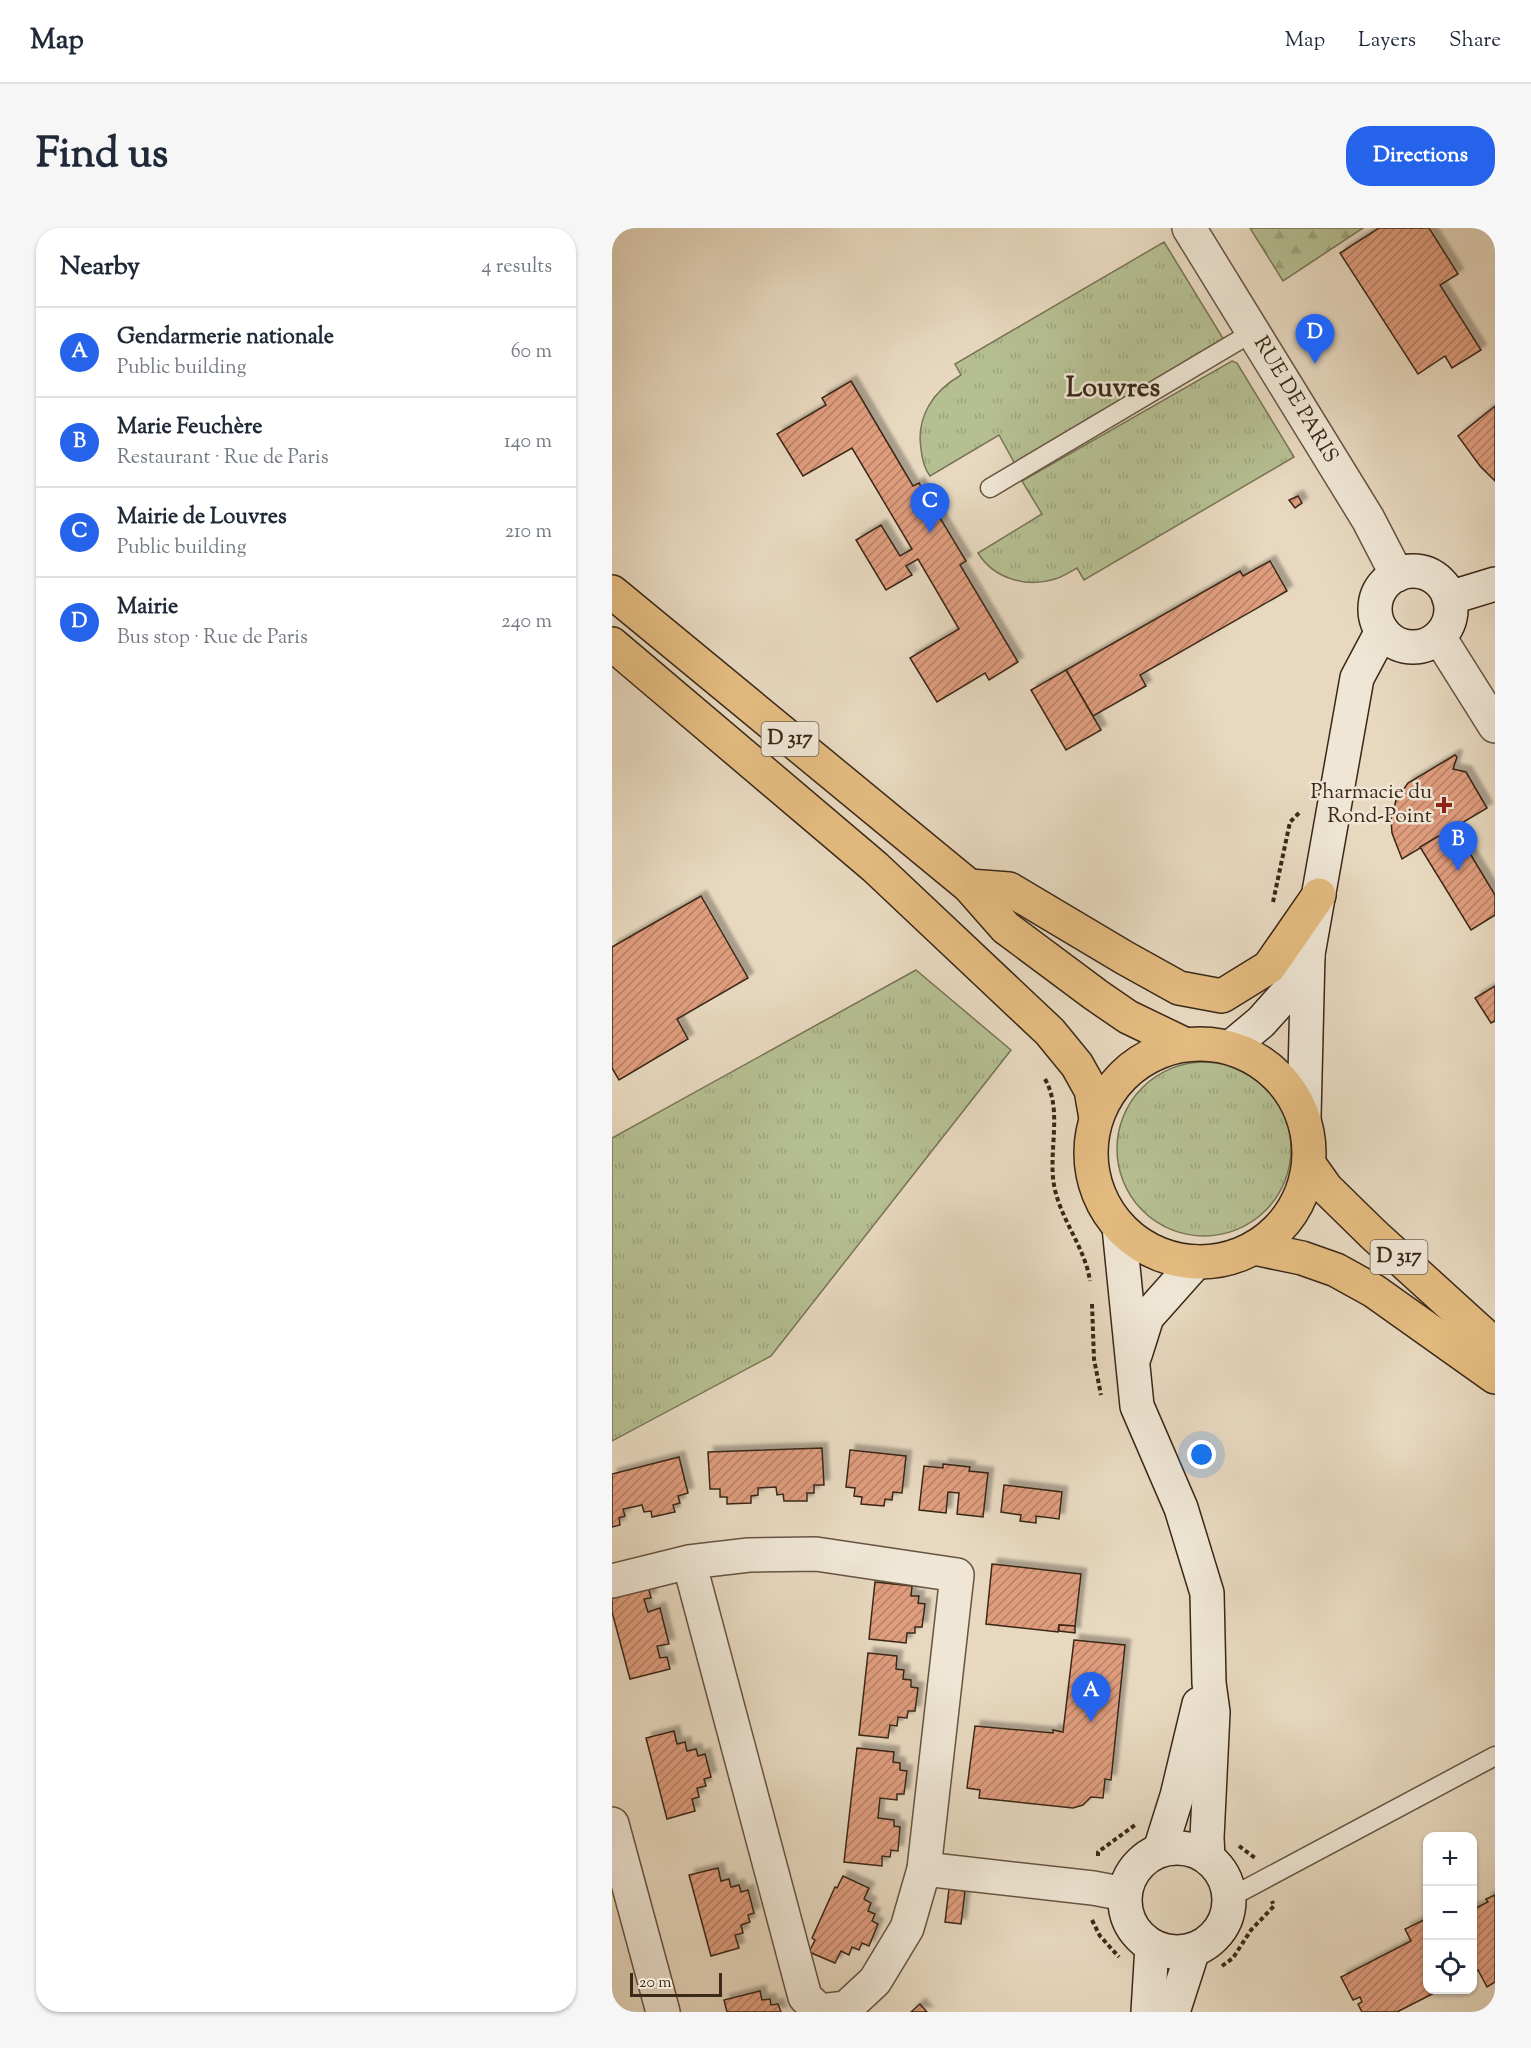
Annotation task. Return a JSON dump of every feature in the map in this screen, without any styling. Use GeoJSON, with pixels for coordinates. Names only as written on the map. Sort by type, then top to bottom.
{"type":"FeatureCollection","features":[{"type":"Feature","properties":{"kind":"main road","name":"D 317"},"geometry":{"type":"LineString","coordinates":[[612,592],[969,886],[1006,928],[1128,1017],[1184,1044]]}},
{"type":"Feature","properties":{"kind":"main road","name":"D 317"},"geometry":{"type":"LineString","coordinates":[[612,644],[875,867],[1050,1032],[1077,1065],[1090,1090],[1096,1118]]}},
{"type":"Feature","properties":{"kind":"main road"},"geometry":{"type":"LineString","coordinates":[[969,886],[1009,889],[1179,988],[1222,996],[1269,967],[1319,895]]}},
{"type":"Feature","properties":{"kind":"main road"},"geometry":{"type":"LineString","coordinates":[[1207,1043],[1231,1047],[1262,1062],[1287,1086],[1304,1116],[1309,1139],[1309,1164],[1303,1189],[1292,1213],[1275,1233],[1254,1248],[1216,1261],[1196,1262],[1168,1258],[1142,1246],[1119,1227],[1106,1208],[1096,1187],[1091,1164],[1091,1141],[1096,1118],[1106,1096],[1121,1077],[1139,1061],[1160,1050],[1184,1044],[1207,1043]]}},
{"type":"Feature","properties":{"kind":"main road","name":"D 317"},"geometry":{"type":"LineString","coordinates":[[1309,1164],[1326,1188],[1374,1235],[1495,1345]]}},
{"type":"Feature","properties":{"kind":"main road","name":"D 317"},"geometry":{"type":"LineString","coordinates":[[1254,1248],[1302,1258],[1336,1270],[1374,1291],[1495,1377]]}},
{"type":"Feature","properties":{"kind":"street","name":"RUE DE PARIS"},"geometry":{"type":"LineString","coordinates":[[1189,228],[1368,519],[1397,574]]}},
{"type":"Feature","properties":{"kind":"street"},"geometry":{"type":"LineString","coordinates":[[1423,572],[1435,578],[1444,587],[1449,598],[1450,619],[1439,637],[1422,646],[1403,646],[1391,641],[1382,631],[1375,610],[1376,599],[1381,589],[1397,574],[1423,572]]}},
{"type":"Feature","properties":{"kind":"street"},"geometry":{"type":"LineString","coordinates":[[1449,598],[1495,584]]}},
{"type":"Feature","properties":{"kind":"street"},"geometry":{"type":"LineString","coordinates":[[1304,1116],[1308,954],[1357,678],[1382,631]]}},
{"type":"Feature","properties":{"kind":"street"},"geometry":{"type":"LineString","coordinates":[[1439,637],[1495,726]]}},
{"type":"Feature","properties":{"kind":"street"},"geometry":{"type":"LineString","coordinates":[[1231,1047],[1261,1022],[1287,992],[1308,954]]}},
{"type":"Feature","properties":{"kind":"street"},"geometry":{"type":"LineString","coordinates":[[1119,1227],[1131,1365],[1137,1406],[1181,1508],[1207,1593],[1209,1683],[1213,1712],[1208,1858]]}},
{"type":"Feature","properties":{"kind":"street"},"geometry":{"type":"LineString","coordinates":[[1131,1365],[1147,1317],[1196,1262]]}},
{"type":"Feature","properties":{"kind":"street"},"geometry":{"type":"LineString","coordinates":[[612,1581],[689,1562],[749,1555],[816,1554],[957,1575],[924,1869],[907,1928],[875,1981],[846,2008],[820,2011],[805,1997],[689,1562]]}},
{"type":"Feature","properties":{"kind":"street"},"geometry":{"type":"LineString","coordinates":[[1160,1850],[1177,1796],[1198,1707],[1209,1683]]}},
{"type":"Feature","properties":{"kind":"street"},"geometry":{"type":"LineString","coordinates":[[612,1824],[663,2012]]}},
{"type":"Feature","properties":{"kind":"street"},"geometry":{"type":"LineString","coordinates":[[1173,2012],[1206,1959],[1206,1944],[1220,1930],[1228,1911],[1229,1898],[1220,1869],[1208,1858],[1185,1848],[1160,1850],[1143,1860],[1130,1876],[1125,1894],[1125,1910],[1130,1924],[1139,1937],[1152,1947],[1165,1952],[1206,1959]]}},
{"type":"Feature","properties":{"kind":"street"},"geometry":{"type":"LineString","coordinates":[[924,1869],[1093,1888],[1125,1894]]}},
{"type":"Feature","properties":{"kind":"street"},"geometry":{"type":"LineString","coordinates":[[1148,2012],[1152,1947]]}},
{"type":"Feature","properties":{"kind":"lane"},"geometry":{"type":"LineString","coordinates":[[990,488],[1253,332]]}},
{"type":"Feature","properties":{"kind":"lane"},"geometry":{"type":"LineString","coordinates":[[1229,1898],[1495,1756]]}},
{"type":"Feature","properties":{"kind":"path"},"geometry":{"type":"LineString","coordinates":[[1273,904],[1290,822],[1305,807]]}},
{"type":"Feature","properties":{"kind":"path"},"geometry":{"type":"LineString","coordinates":[[1044,1077],[1054,1110],[1051,1162],[1054,1187],[1079,1245],[1090,1286]]}},
{"type":"Feature","properties":{"kind":"path"},"geometry":{"type":"LineString","coordinates":[[1092,1296],[1094,1359],[1105,1404]]}},
{"type":"Feature","properties":{"kind":"path"},"geometry":{"type":"LineString","coordinates":[[1098,1859],[1098,1852],[1140,1818]]}},
{"type":"Feature","properties":{"kind":"path"},"geometry":{"type":"LineString","coordinates":[[1206,1959],[1233,1958],[1251,1930],[1274,1906]]}},
{"type":"Feature","properties":{"kind":"path"},"geometry":{"type":"LineString","coordinates":[[1091,1918],[1093,1926],[1121,1958],[1123,1964]]}},
{"type":"Feature","properties":{"kind":"green space"},"geometry":{"type":"Polygon","coordinates":[[[1250,228],[1363,228],[1283,281],[1250,228]]]}},
{"type":"Feature","properties":{"kind":"green space"},"geometry":{"type":"Polygon","coordinates":[[[1164,242],[1224,340],[1015,464],[999,435],[930,476],[922,456],[921,426],[935,397],[951,381],[961,375],[955,364],[1164,242]]]}},
{"type":"Feature","properties":{"kind":"green space"},"geometry":{"type":"Polygon","coordinates":[[[1232,361],[1237,363],[1294,457],[1084,580],[1077,568],[1063,576],[1044,582],[1023,582],[1002,575],[985,562],[978,553],[1042,514],[1022,481],[1232,361]]]}},
{"type":"Feature","properties":{"kind":"green space"},"geometry":{"type":"Polygon","coordinates":[[[916,970],[1011,1050],[771,1356],[612,1441],[612,1138],[916,970]]]}},
{"type":"Feature","properties":{"kind":"green space"},"geometry":{"type":"Polygon","coordinates":[[[1204,1062],[1237,1069],[1252,1077],[1265,1088],[1276,1101],[1284,1116],[1291,1149],[1284,1182],[1276,1197],[1265,1210],[1252,1221],[1237,1229],[1204,1236],[1171,1229],[1156,1221],[1143,1210],[1132,1197],[1124,1182],[1117,1149],[1124,1116],[1132,1101],[1143,1088],[1156,1077],[1171,1069],[1204,1062]]]}},
{"type":"Feature","properties":{"kind":"building"},"geometry":{"type":"Polygon","coordinates":[[[1379,228],[1429,228],[1458,274],[1440,285],[1481,350],[1452,368],[1445,356],[1418,374],[1340,253],[1379,228]]]}},
{"type":"Feature","properties":{"kind":"building"},"geometry":{"type":"Polygon","coordinates":[[[851,381],[913,486],[919,483],[966,561],[960,565],[1018,662],[989,680],[985,673],[937,702],[910,658],[959,629],[918,559],[906,566],[912,575],[886,590],[856,540],[881,525],[900,556],[912,549],[852,448],[803,476],[777,434],[826,405],[822,398],[851,381]]]}},
{"type":"Feature","properties":{"kind":"building"},"geometry":{"type":"Polygon","coordinates":[[[1495,406],[1495,481],[1480,466],[1458,436],[1495,406]]]}},
{"type":"Feature","properties":{"kind":"building"},"geometry":{"type":"Polygon","coordinates":[[[1298,496],[1302,503],[1295,508],[1289,500],[1298,496]]]}},
{"type":"Feature","properties":{"kind":"building"},"geometry":{"type":"Polygon","coordinates":[[[1270,561],[1287,591],[1140,675],[1146,686],[1093,716],[1066,670],[1240,571],[1243,576],[1270,561]]]}},
{"type":"Feature","properties":{"kind":"building"},"geometry":{"type":"Polygon","coordinates":[[[1066,670],[1101,730],[1066,750],[1031,690],[1066,670]]]}},
{"type":"Feature","properties":{"kind":"building"},"geometry":{"type":"Polygon","coordinates":[[[1455,755],[1457,757],[1453,769],[1466,772],[1487,808],[1402,859],[1392,833],[1391,819],[1396,800],[1408,783],[1455,755]]]}},
{"type":"Feature","properties":{"kind":"building"},"geometry":{"type":"Polygon","coordinates":[[[1454,827],[1495,895],[1495,915],[1471,930],[1420,847],[1454,827]]]}},
{"type":"Feature","properties":{"kind":"building"},"geometry":{"type":"Polygon","coordinates":[[[701,896],[748,978],[677,1019],[688,1039],[619,1080],[612,1068],[612,947],[701,896]]]}},
{"type":"Feature","properties":{"kind":"building"},"geometry":{"type":"Polygon","coordinates":[[[1495,986],[1495,1021],[1491,1023],[1475,998],[1495,986]]]}},
{"type":"Feature","properties":{"kind":"building"},"geometry":{"type":"Polygon","coordinates":[[[822,1448],[824,1485],[814,1485],[814,1493],[807,1493],[807,1501],[784,1501],[783,1494],[777,1495],[776,1487],[758,1488],[758,1495],[751,1496],[751,1503],[727,1504],[727,1497],[720,1497],[720,1489],[710,1489],[708,1452],[822,1448]]]}},
{"type":"Feature","properties":{"kind":"building"},"geometry":{"type":"Polygon","coordinates":[[[850,1450],[906,1456],[902,1493],[893,1492],[892,1500],[885,1499],[884,1506],[861,1504],[862,1497],[854,1496],[855,1488],[846,1487],[850,1450]]]}},
{"type":"Feature","properties":{"kind":"building"},"geometry":{"type":"Polygon","coordinates":[[[679,1457],[688,1493],[678,1496],[680,1503],[673,1505],[675,1512],[652,1517],[651,1511],[644,1512],[642,1505],[623,1509],[625,1516],[619,1518],[620,1525],[612,1527],[612,1474],[679,1457]]]}},
{"type":"Feature","properties":{"kind":"building"},"geometry":{"type":"Polygon","coordinates":[[[943,1464],[970,1467],[969,1471],[988,1473],[983,1517],[957,1514],[959,1493],[948,1492],[946,1513],[919,1510],[924,1466],[943,1468],[943,1464]]]}},
{"type":"Feature","properties":{"kind":"building"},"geometry":{"type":"Polygon","coordinates":[[[1004,1485],[1062,1492],[1059,1519],[1036,1516],[1036,1523],[1020,1521],[1021,1515],[1001,1512],[1004,1485]]]}},
{"type":"Feature","properties":{"kind":"building"},"geometry":{"type":"Polygon","coordinates":[[[992,1564],[1081,1574],[1075,1626],[1059,1625],[1058,1632],[986,1624],[992,1564]]]}},
{"type":"Feature","properties":{"kind":"building"},"geometry":{"type":"Polygon","coordinates":[[[875,1582],[912,1586],[911,1596],[919,1596],[918,1603],[925,1604],[922,1627],[915,1627],[915,1633],[907,1633],[906,1643],[869,1639],[875,1582]]]}},
{"type":"Feature","properties":{"kind":"building"},"geometry":{"type":"Polygon","coordinates":[[[648,1586],[651,1598],[644,1599],[648,1612],[660,1608],[669,1644],[657,1646],[660,1658],[667,1657],[670,1669],[630,1679],[612,1612],[612,1595],[648,1586]]]}},
{"type":"Feature","properties":{"kind":"building"},"geometry":{"type":"Polygon","coordinates":[[[1059,1625],[1075,1626],[1075,1633],[1059,1631],[1059,1625]]]}},
{"type":"Feature","properties":{"kind":"building"},"geometry":{"type":"Polygon","coordinates":[[[1074,1640],[1125,1645],[1111,1780],[1105,1779],[1103,1798],[1091,1797],[1083,1805],[1073,1808],[979,1798],[980,1790],[967,1788],[975,1726],[1063,1732],[1074,1640]]]}},
{"type":"Feature","properties":{"kind":"building"},"geometry":{"type":"Polygon","coordinates":[[[868,1653],[897,1656],[896,1669],[904,1670],[903,1679],[911,1680],[911,1687],[918,1688],[915,1711],[908,1711],[907,1718],[898,1717],[897,1726],[890,1725],[888,1738],[859,1735],[868,1653]]]}},
{"type":"Feature","properties":{"kind":"building"},"geometry":{"type":"Polygon","coordinates":[[[674,1731],[677,1744],[685,1742],[687,1751],[696,1749],[698,1756],[705,1754],[711,1777],[704,1779],[706,1786],[697,1788],[699,1797],[692,1799],[695,1811],[667,1819],[646,1738],[674,1731]]]}},
{"type":"Feature","properties":{"kind":"building"},"geometry":{"type":"Polygon","coordinates":[[[857,1748],[894,1752],[893,1762],[900,1763],[900,1770],[907,1771],[904,1794],[897,1794],[897,1800],[880,1798],[878,1818],[894,1820],[894,1826],[900,1827],[898,1851],[891,1850],[890,1857],[882,1856],[882,1866],[844,1862],[857,1748]]]}},
{"type":"Feature","properties":{"kind":"building"},"geometry":{"type":"Polygon","coordinates":[[[718,1868],[721,1881],[729,1879],[731,1887],[739,1885],[741,1892],[748,1890],[754,1913],[748,1915],[750,1922],[741,1925],[743,1933],[735,1935],[739,1948],[711,1956],[689,1875],[718,1868]]]}},
{"type":"Feature","properties":{"kind":"building"},"geometry":{"type":"Polygon","coordinates":[[[843,1876],[869,1888],[864,1899],[871,1903],[868,1911],[875,1914],[872,1921],[878,1924],[869,1946],[862,1943],[859,1950],[852,1947],[849,1955],[841,1951],[835,1963],[809,1952],[815,1940],[812,1938],[835,1887],[837,1888],[843,1876]]]}},
{"type":"Feature","properties":{"kind":"building"},"geometry":{"type":"Polygon","coordinates":[[[949,1889],[965,1891],[961,1924],[945,1922],[949,1889]]]}},
{"type":"Feature","properties":{"kind":"building"},"geometry":{"type":"Polygon","coordinates":[[[1495,1895],[1495,1982],[1487,1987],[1477,1970],[1477,1908],[1488,1902],[1486,1899],[1495,1895]]]}},
{"type":"Feature","properties":{"kind":"building"},"geometry":{"type":"Polygon","coordinates":[[[1423,1920],[1423,1994],[1432,1994],[1397,2012],[1362,2012],[1358,2004],[1362,2002],[1360,1997],[1353,2000],[1341,1977],[1411,1941],[1405,1929],[1423,1920]]]}},
{"type":"Feature","properties":{"kind":"building"},"geometry":{"type":"Polygon","coordinates":[[[760,1991],[762,2000],[770,1999],[771,2005],[778,2004],[781,2012],[727,2012],[724,2000],[760,1991]]]}},
{"type":"Feature","properties":{"kind":"building"},"geometry":{"type":"Polygon","coordinates":[[[920,2004],[927,2012],[911,2012],[920,2004]]]}},
{"type":"Feature","properties":{"kind":"place","name":"Mairie"},"geometry":{"type":"Point","coordinates":[1315,364]}},
{"type":"Feature","properties":{"kind":"place","name":"Mairie de Louvres"},"geometry":{"type":"Point","coordinates":[930,533]}},
{"type":"Feature","properties":{"kind":"place","name":"Pharmacie du Rond-Point"},"geometry":{"type":"Point","coordinates":[1444,805]}},
{"type":"Feature","properties":{"kind":"place","name":"Marie Feuchère"},"geometry":{"type":"Point","coordinates":[1458,871]}},
{"type":"Feature","properties":{"kind":"place","name":"Gendarmerie nationale"},"geometry":{"type":"Point","coordinates":[1091,1722]}},
{"type":"Feature","properties":{"kind":"district","name":"Louvres"},"geometry":{"type":"Point","coordinates":[1113,389]}}]}
